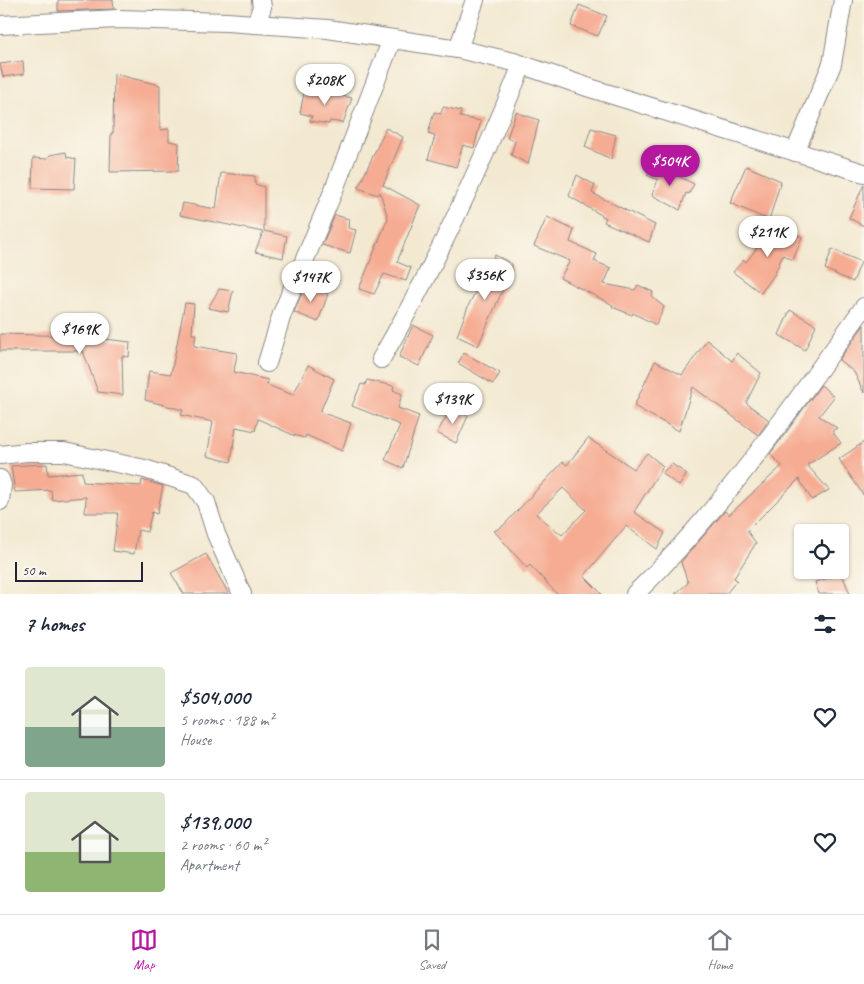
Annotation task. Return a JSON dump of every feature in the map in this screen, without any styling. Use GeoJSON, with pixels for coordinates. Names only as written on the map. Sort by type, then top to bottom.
{"type":"FeatureCollection","features":[{"type":"Feature","properties":{"kind":"street"},"geometry":{"type":"LineString","coordinates":[[256,24],[262,7],[261,0]]}},
{"type":"Feature","properties":{"kind":"street"},"geometry":{"type":"LineString","coordinates":[[458,49],[475,0]]}},
{"type":"Feature","properties":{"kind":"street"},"geometry":{"type":"LineString","coordinates":[[795,152],[832,64],[843,0]]}},
{"type":"Feature","properties":{"kind":"street"},"geometry":{"type":"LineString","coordinates":[[0,25],[118,19],[256,24],[328,29],[458,49],[522,65],[864,173]]}},
{"type":"Feature","properties":{"kind":"street"},"geometry":{"type":"LineString","coordinates":[[267,362],[282,314],[333,192],[392,39]]}},
{"type":"Feature","properties":{"kind":"street"},"geometry":{"type":"LineString","coordinates":[[381,359],[416,299],[480,167],[522,65]]}},
{"type":"Feature","properties":{"kind":"street"},"geometry":{"type":"LineString","coordinates":[[635,594],[672,558],[724,496],[864,307]]}},
{"type":"Feature","properties":{"kind":"street"},"geometry":{"type":"LineString","coordinates":[[0,455],[28,452],[64,452],[145,469],[194,485],[206,502],[216,534],[242,594]]}},
{"type":"Feature","properties":{"kind":"street"},"geometry":{"type":"LineString","coordinates":[[0,479],[2,485],[0,501]]}},
{"type":"Feature","properties":{"kind":"building"},"geometry":{"type":"Polygon","coordinates":[[[58,0],[113,0],[114,9],[58,11],[58,0]]]}},
{"type":"Feature","properties":{"kind":"building"},"geometry":{"type":"Polygon","coordinates":[[[579,5],[607,16],[598,36],[571,26],[579,5]]]}},
{"type":"Feature","properties":{"kind":"building"},"geometry":{"type":"Polygon","coordinates":[[[23,61],[24,74],[3,77],[0,64],[23,61]]]}},
{"type":"Feature","properties":{"kind":"building"},"geometry":{"type":"Polygon","coordinates":[[[114,74],[160,85],[160,130],[169,129],[169,141],[179,143],[178,171],[110,172],[114,74]]]}},
{"type":"Feature","properties":{"kind":"building"},"geometry":{"type":"Polygon","coordinates":[[[305,88],[352,98],[343,123],[330,121],[329,124],[310,121],[312,116],[300,113],[305,88]]]}},
{"type":"Feature","properties":{"kind":"building"},"geometry":{"type":"Polygon","coordinates":[[[443,107],[461,111],[460,117],[481,121],[474,148],[463,145],[456,167],[428,159],[435,136],[428,134],[434,112],[441,114],[443,107]]]}},
{"type":"Feature","properties":{"kind":"building"},"geometry":{"type":"Polygon","coordinates":[[[516,112],[539,120],[528,164],[511,155],[515,141],[507,138],[516,112]]]}},
{"type":"Feature","properties":{"kind":"building"},"geometry":{"type":"Polygon","coordinates":[[[386,128],[403,137],[383,185],[420,205],[397,262],[411,268],[406,281],[384,274],[374,294],[359,289],[388,218],[380,192],[378,195],[358,188],[386,128]]]}},
{"type":"Feature","properties":{"kind":"building"},"geometry":{"type":"Polygon","coordinates":[[[591,128],[616,135],[611,159],[585,147],[591,128]]]}},
{"type":"Feature","properties":{"kind":"building"},"geometry":{"type":"Polygon","coordinates":[[[66,152],[67,157],[76,159],[74,189],[32,188],[33,158],[47,159],[50,155],[66,152]]]}},
{"type":"Feature","properties":{"kind":"building"},"geometry":{"type":"Polygon","coordinates":[[[656,165],[694,184],[689,194],[686,193],[680,210],[652,195],[658,180],[647,175],[656,165]]]}},
{"type":"Feature","properties":{"kind":"building"},"geometry":{"type":"Polygon","coordinates":[[[746,166],[781,181],[769,220],[730,203],[746,166]]]}},
{"type":"Feature","properties":{"kind":"building"},"geometry":{"type":"Polygon","coordinates":[[[221,173],[255,176],[255,184],[264,187],[264,231],[287,236],[283,258],[255,252],[263,232],[180,215],[183,203],[216,209],[221,173]]]}},
{"type":"Feature","properties":{"kind":"building"},"geometry":{"type":"Polygon","coordinates":[[[577,175],[595,185],[592,193],[655,225],[649,242],[604,222],[606,218],[569,196],[577,175]]]}},
{"type":"Feature","properties":{"kind":"building"},"geometry":{"type":"Polygon","coordinates":[[[864,184],[864,226],[849,218],[864,184]]]}},
{"type":"Feature","properties":{"kind":"building"},"geometry":{"type":"Polygon","coordinates":[[[335,215],[349,219],[348,228],[356,230],[350,253],[322,245],[335,215]]]}},
{"type":"Feature","properties":{"kind":"building"},"geometry":{"type":"Polygon","coordinates":[[[547,217],[574,230],[570,242],[597,254],[594,261],[611,268],[604,284],[635,290],[638,285],[653,292],[652,297],[664,307],[656,325],[633,313],[632,315],[612,307],[613,305],[560,278],[570,261],[534,246],[547,217]]]}},
{"type":"Feature","properties":{"kind":"building"},"geometry":{"type":"Polygon","coordinates":[[[774,226],[802,237],[793,260],[783,255],[774,275],[761,293],[733,272],[744,260],[746,262],[774,226]]]}},
{"type":"Feature","properties":{"kind":"building"},"geometry":{"type":"Polygon","coordinates":[[[832,249],[861,262],[853,282],[825,269],[832,249]]]}},
{"type":"Feature","properties":{"kind":"building"},"geometry":{"type":"Polygon","coordinates":[[[495,255],[512,264],[512,269],[478,346],[457,336],[469,304],[495,255]]]}},
{"type":"Feature","properties":{"kind":"building"},"geometry":{"type":"Polygon","coordinates":[[[306,284],[328,294],[318,322],[294,312],[306,284]]]}},
{"type":"Feature","properties":{"kind":"building"},"geometry":{"type":"Polygon","coordinates":[[[219,289],[233,291],[228,312],[208,308],[219,289]]]}},
{"type":"Feature","properties":{"kind":"building"},"geometry":{"type":"Polygon","coordinates":[[[185,303],[194,304],[192,334],[196,334],[194,346],[237,353],[234,372],[268,380],[267,385],[293,395],[308,365],[334,379],[320,412],[351,423],[342,451],[306,435],[305,438],[293,435],[258,419],[255,431],[236,427],[231,462],[207,456],[213,422],[181,415],[183,410],[145,400],[149,371],[171,374],[185,303]]]}},
{"type":"Feature","properties":{"kind":"building"},"geometry":{"type":"Polygon","coordinates":[[[790,310],[816,325],[805,350],[779,335],[790,310]]]}},
{"type":"Feature","properties":{"kind":"building"},"geometry":{"type":"Polygon","coordinates":[[[413,325],[433,335],[419,366],[399,357],[413,325]]]}},
{"type":"Feature","properties":{"kind":"building"},"geometry":{"type":"Polygon","coordinates":[[[864,325],[864,393],[854,372],[839,360],[864,325]]]}},
{"type":"Feature","properties":{"kind":"building"},"geometry":{"type":"Polygon","coordinates":[[[0,334],[80,336],[130,342],[129,357],[122,356],[123,395],[98,392],[83,351],[0,351],[0,334]]]}},
{"type":"Feature","properties":{"kind":"building"},"geometry":{"type":"Polygon","coordinates":[[[707,340],[732,361],[737,353],[761,373],[746,403],[769,420],[758,435],[693,387],[679,431],[634,406],[655,361],[682,375],[707,340]]]}},
{"type":"Feature","properties":{"kind":"building"},"geometry":{"type":"Polygon","coordinates":[[[464,353],[500,373],[493,384],[458,363],[464,353]]]}},
{"type":"Feature","properties":{"kind":"building"},"geometry":{"type":"Polygon","coordinates":[[[367,380],[394,386],[393,390],[402,394],[398,408],[419,416],[403,468],[385,460],[400,425],[352,406],[361,384],[365,385],[367,380]]]}},
{"type":"Feature","properties":{"kind":"building"},"geometry":{"type":"Polygon","coordinates":[[[821,385],[834,397],[819,416],[837,428],[832,431],[841,443],[807,465],[829,490],[812,500],[799,479],[747,531],[756,543],[734,578],[737,580],[726,594],[675,594],[688,583],[681,562],[725,511],[729,515],[782,466],[770,454],[821,385]]]}},
{"type":"Feature","properties":{"kind":"building"},"geometry":{"type":"Polygon","coordinates":[[[452,407],[468,416],[456,443],[437,433],[452,407]]]}},
{"type":"Feature","properties":{"kind":"building"},"geometry":{"type":"Polygon","coordinates":[[[588,438],[634,469],[647,453],[663,466],[634,512],[665,533],[657,549],[626,526],[584,576],[602,594],[557,594],[530,565],[527,568],[494,531],[503,526],[563,462],[567,465],[588,438]],[[563,488],[536,514],[562,535],[586,510],[563,488]]]}},
{"type":"Feature","properties":{"kind":"building"},"geometry":{"type":"Polygon","coordinates":[[[864,442],[864,496],[839,459],[864,442]]]}},
{"type":"Feature","properties":{"kind":"building"},"geometry":{"type":"Polygon","coordinates":[[[47,464],[48,475],[82,472],[83,482],[141,486],[142,480],[163,486],[157,514],[152,512],[147,532],[138,530],[134,554],[113,551],[118,513],[85,513],[86,497],[52,500],[51,490],[15,492],[11,466],[47,464]]]}},
{"type":"Feature","properties":{"kind":"building"},"geometry":{"type":"Polygon","coordinates":[[[672,464],[687,474],[679,486],[662,473],[672,464]]]}},
{"type":"Feature","properties":{"kind":"building"},"geometry":{"type":"Polygon","coordinates":[[[206,554],[229,594],[184,594],[171,573],[206,554]]]}},
{"type":"Feature","properties":{"kind":"building"},"geometry":{"type":"Polygon","coordinates":[[[825,579],[844,579],[850,594],[819,594],[815,582],[825,579]]]}}]}
